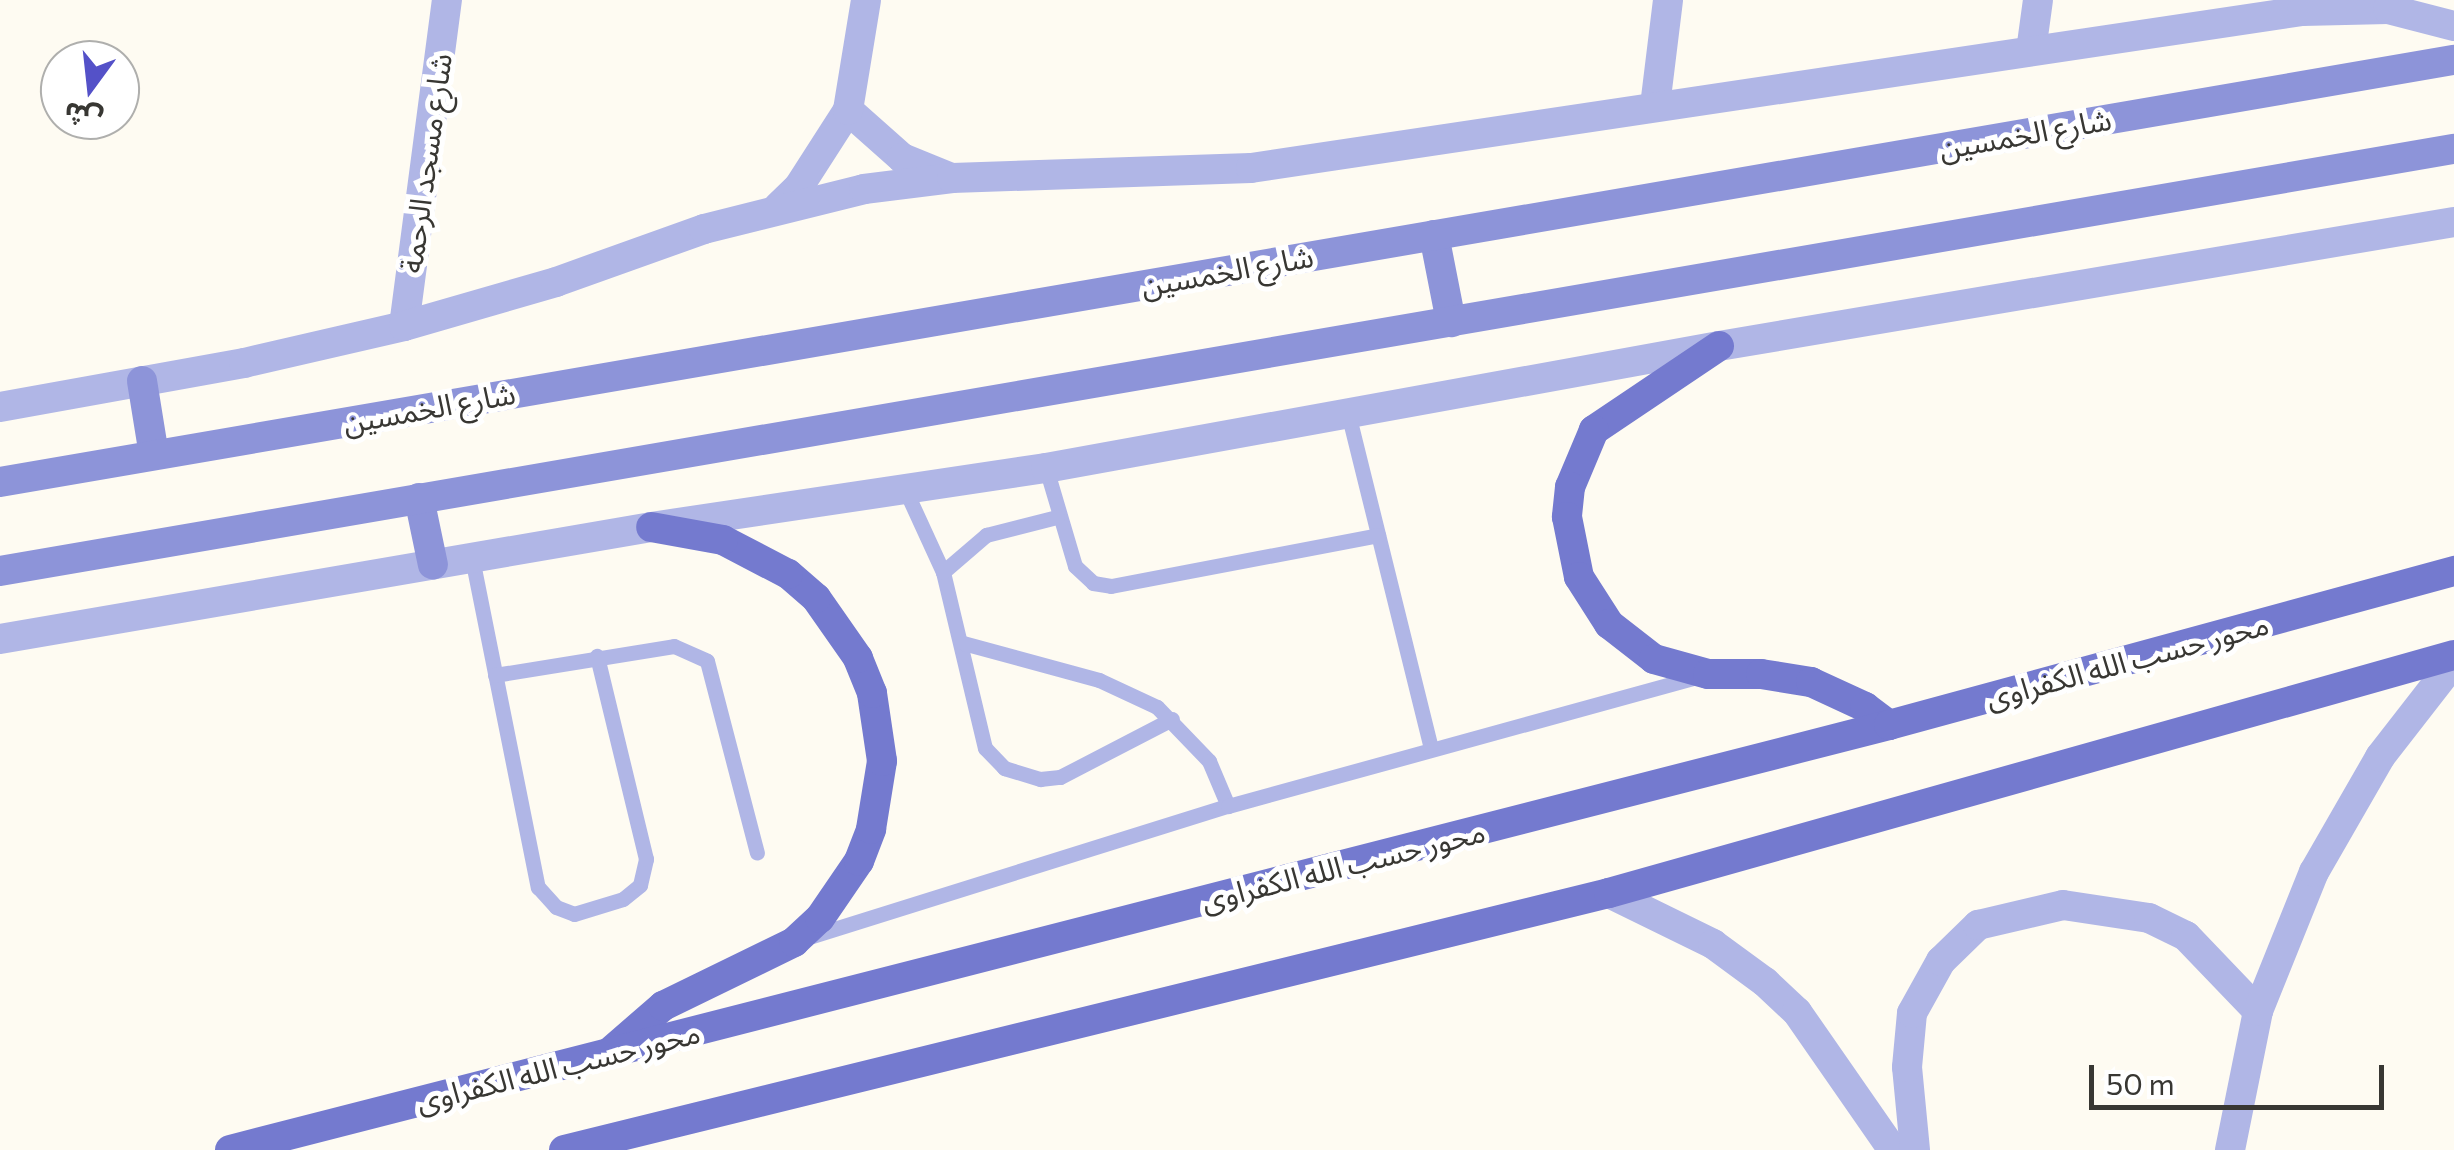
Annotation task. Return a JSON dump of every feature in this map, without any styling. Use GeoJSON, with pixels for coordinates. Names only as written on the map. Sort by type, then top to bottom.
{"type":"FeatureCollection","features":[{"type":"Feature","properties":{"kind":"main road","name":"شارع الخمسين"},"geometry":{"type":"LineString","coordinates":[[0,482],[2454,60]]}},
{"type":"Feature","properties":{"kind":"main road"},"geometry":{"type":"LineString","coordinates":[[0,570],[2454,149]]}},
{"type":"Feature","properties":{"kind":"main road"},"geometry":{"type":"LineString","coordinates":[[1434,234],[1451,322]]}},
{"type":"Feature","properties":{"kind":"main road"},"geometry":{"type":"LineString","coordinates":[[1719,346],[1594,430],[1575,472],[1567,517],[1579,577],[1609,624],[1654,658],[1708,674],[1761,674],[1810,682],[1865,706],[1888,725]]}},
{"type":"Feature","properties":{"kind":"main road"},"geometry":{"type":"LineString","coordinates":[[142,381],[154,455]]}},
{"type":"Feature","properties":{"kind":"main road"},"geometry":{"type":"LineString","coordinates":[[419,498],[433,565]]}},
{"type":"Feature","properties":{"kind":"main road"},"geometry":{"type":"LineString","coordinates":[[607,1054],[663,1006],[794,942],[841,891],[871,829],[882,761],[872,693],[840,626],[788,574],[723,540],[651,527]]}},
{"type":"Feature","properties":{"kind":"main road","name":"محور حسب الله الكفراوى"},"geometry":{"type":"LineString","coordinates":[[230,1150],[1888,725],[2454,571]]}},
{"type":"Feature","properties":{"kind":"main road"},"geometry":{"type":"LineString","coordinates":[[564,1150],[1609,894],[2454,659]]}},
{"type":"Feature","properties":{"kind":"street","name":"شارع مسجد الرحمة"},"geometry":{"type":"LineString","coordinates":[[404,326],[447,0]]}},
{"type":"Feature","properties":{"kind":"street"},"geometry":{"type":"LineString","coordinates":[[778,207],[798,188],[848,110],[866,0]]}},
{"type":"Feature","properties":{"kind":"street"},"geometry":{"type":"LineString","coordinates":[[1654,106],[1668,0]]}},
{"type":"Feature","properties":{"kind":"street"},"geometry":{"type":"LineString","coordinates":[[2031,51],[2038,0]]}},
{"type":"Feature","properties":{"kind":"street"},"geometry":{"type":"LineString","coordinates":[[0,407],[404,326],[556,282],[778,207],[864,189],[952,178],[1251,168],[2345,7],[2388,9],[2454,26]]}},
{"type":"Feature","properties":{"kind":"street"},"geometry":{"type":"LineString","coordinates":[[848,110],[902,158],[952,178]]}},
{"type":"Feature","properties":{"kind":"street"},"geometry":{"type":"LineString","coordinates":[[0,639],[651,527],[1046,468],[1719,346],[2454,222]]}},
{"type":"Feature","properties":{"kind":"street"},"geometry":{"type":"LineString","coordinates":[[2230,1150],[2258,1011],[2294,917],[2346,813],[2454,659]]}},
{"type":"Feature","properties":{"kind":"street"},"geometry":{"type":"LineString","coordinates":[[1609,894],[1713,944],[1765,982],[1798,1012],[1893,1150]]}},
{"type":"Feature","properties":{"kind":"street"},"geometry":{"type":"LineString","coordinates":[[1915,1150],[1908,1068],[1912,1012],[1940,962],[1978,926],[2063,905],[2149,918],[2186,936],[2258,1011]]}},
{"type":"Feature","properties":{"kind":"lane"},"geometry":{"type":"LineString","coordinates":[[1348,413],[1431,748]]}},
{"type":"Feature","properties":{"kind":"lane"},"geometry":{"type":"LineString","coordinates":[[1046,468],[1057,517],[1082,576],[1111,586],[1378,536]]}},
{"type":"Feature","properties":{"kind":"lane"},"geometry":{"type":"LineString","coordinates":[[904,487],[943,572],[985,748],[1004,768],[1022,776],[1060,777],[1172,719]]}},
{"type":"Feature","properties":{"kind":"lane"},"geometry":{"type":"LineString","coordinates":[[943,572],[986,534],[1057,517]]}},
{"type":"Feature","properties":{"kind":"lane"},"geometry":{"type":"LineString","coordinates":[[472,558],[538,887],[556,907],[574,914],[623,899],[640,886],[646,858],[598,656]]}},
{"type":"Feature","properties":{"kind":"lane"},"geometry":{"type":"LineString","coordinates":[[963,643],[1133,693],[1172,719],[1209,761],[1228,806]]}},
{"type":"Feature","properties":{"kind":"lane"},"geometry":{"type":"LineString","coordinates":[[494,675],[674,646],[708,661],[757,853]]}},
{"type":"Feature","properties":{"kind":"lane"},"geometry":{"type":"LineString","coordinates":[[794,942],[1228,806],[1708,674]]}}]}
